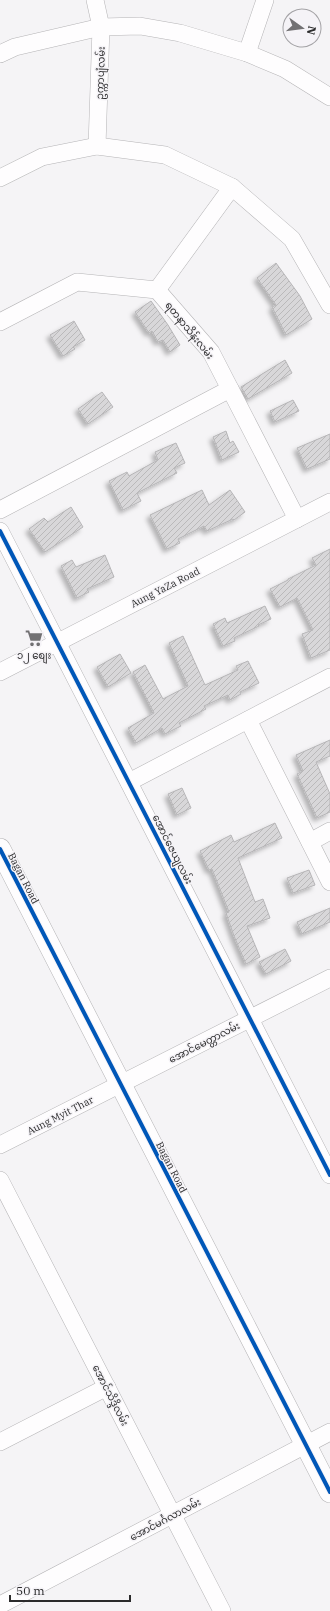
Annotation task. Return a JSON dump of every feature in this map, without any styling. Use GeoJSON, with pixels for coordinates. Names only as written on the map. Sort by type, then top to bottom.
{"type":"FeatureCollection","features":[{"type":"Feature","properties":{"kind":"street","name":"ဥက္ကာပျံလမ်း"},"geometry":{"type":"LineString","coordinates":[[95,0],[101,27],[97,146]]}},
{"type":"Feature","properties":{"kind":"street"},"geometry":{"type":"LineString","coordinates":[[247,52],[265,0]]}},
{"type":"Feature","properties":{"kind":"street"},"geometry":{"type":"LineString","coordinates":[[0,54],[15,47],[101,27],[140,26],[180,33],[247,52],[285,68],[330,97]]}},
{"type":"Feature","properties":{"kind":"street"},"geometry":{"type":"LineString","coordinates":[[0,178],[42,157],[97,146],[165,155],[232,187],[292,239],[330,305]]}},
{"type":"Feature","properties":{"kind":"street"},"geometry":{"type":"LineString","coordinates":[[0,322],[77,282],[157,290],[232,187]]}},
{"type":"Feature","properties":{"kind":"street","name":"ရတနာသိန်းလမ်း"},"geometry":{"type":"LineString","coordinates":[[157,290],[211,352],[297,519]]}},
{"type":"Feature","properties":{"kind":"street"},"geometry":{"type":"LineString","coordinates":[[0,510],[230,389]]}},
{"type":"Feature","properties":{"kind":"street","name":"Aung YaZa Road"},"geometry":{"type":"LineString","coordinates":[[0,672],[330,502]]}},
{"type":"Feature","properties":{"kind":"street","name":"အောင်ဇေယျလမ်း"},"geometry":{"type":"LineString","coordinates":[[0,531],[330,1175]]}},
{"type":"Feature","properties":{"kind":"street"},"geometry":{"type":"LineString","coordinates":[[129,782],[330,677]]}},
{"type":"Feature","properties":{"kind":"street"},"geometry":{"type":"LineString","coordinates":[[248,720],[330,882]]}},
{"type":"Feature","properties":{"kind":"street"},"geometry":{"type":"LineString","coordinates":[[310,842],[330,831]]}},
{"type":"Feature","properties":{"kind":"street","name":"Bagan Road"},"geometry":{"type":"LineString","coordinates":[[0,849],[330,1492]]}},
{"type":"Feature","properties":{"kind":"street","name":"အောင်မေတ္တာလမ်း"},"geometry":{"type":"LineString","coordinates":[[121,1084],[330,978]]}},
{"type":"Feature","properties":{"kind":"street","name":"Aung Myit Thar"},"geometry":{"type":"LineString","coordinates":[[0,1145],[121,1084]]}},
{"type":"Feature","properties":{"kind":"street","name":"အောင်သိဒ္ဒိလမ်း"},"geometry":{"type":"LineString","coordinates":[[0,1180],[222,1611]]}},
{"type":"Feature","properties":{"kind":"street"},"geometry":{"type":"LineString","coordinates":[[0,1442],[107,1387]]}},
{"type":"Feature","properties":{"kind":"street","name":"အောင်မင်္ဂလာလမ်း"},"geometry":{"type":"LineString","coordinates":[[0,1605],[173,1516],[305,1444],[330,1432]]}},
{"type":"Feature","properties":{"kind":"building"},"geometry":{"type":"Polygon","coordinates":[[[276,263],[300,296],[312,319],[286,335],[272,307],[276,305],[257,278],[276,263]]]}},
{"type":"Feature","properties":{"kind":"building"},"geometry":{"type":"Polygon","coordinates":[[[151,301],[180,345],[170,352],[163,340],[158,342],[152,331],[149,333],[135,312],[151,301]]]}},
{"type":"Feature","properties":{"kind":"building"},"geometry":{"type":"Polygon","coordinates":[[[74,321],[85,340],[73,347],[75,349],[63,356],[50,335],[74,321]]]}},
{"type":"Feature","properties":{"kind":"building"},"geometry":{"type":"Polygon","coordinates":[[[285,360],[292,373],[248,399],[241,387],[285,360]]]}},
{"type":"Feature","properties":{"kind":"building"},"geometry":{"type":"Polygon","coordinates":[[[102,392],[113,407],[88,424],[78,409],[102,392]]]}},
{"type":"Feature","properties":{"kind":"building"},"geometry":{"type":"Polygon","coordinates":[[[293,400],[299,411],[275,422],[270,411],[293,400]]]}},
{"type":"Feature","properties":{"kind":"building"},"geometry":{"type":"Polygon","coordinates":[[[226,431],[230,443],[233,441],[239,452],[222,460],[213,437],[226,431]]]}},
{"type":"Feature","properties":{"kind":"building"},"geometry":{"type":"Polygon","coordinates":[[[330,434],[330,459],[307,469],[297,448],[330,434]]]}},
{"type":"Feature","properties":{"kind":"building"},"geometry":{"type":"Polygon","coordinates":[[[176,443],[185,463],[174,468],[177,473],[137,493],[141,501],[123,510],[109,481],[127,472],[129,476],[158,460],[155,452],[176,443]]]}},
{"type":"Feature","properties":{"kind":"building"},"geometry":{"type":"Polygon","coordinates":[[[202,490],[209,505],[230,490],[245,512],[234,520],[233,519],[207,531],[204,526],[178,539],[180,543],[167,549],[150,515],[202,490]]]}},
{"type":"Feature","properties":{"kind":"building"},"geometry":{"type":"Polygon","coordinates":[[[71,507],[83,527],[45,552],[29,529],[44,518],[48,522],[71,507]]]}},
{"type":"Feature","properties":{"kind":"building"},"geometry":{"type":"Polygon","coordinates":[[[330,549],[330,650],[311,658],[302,634],[313,630],[297,598],[280,607],[270,589],[316,565],[312,558],[330,549]]]}},
{"type":"Feature","properties":{"kind":"building"},"geometry":{"type":"Polygon","coordinates":[[[105,555],[114,577],[87,589],[89,592],[77,598],[61,566],[72,560],[76,567],[105,555]]]}},
{"type":"Feature","properties":{"kind":"building"},"geometry":{"type":"Polygon","coordinates":[[[265,606],[271,619],[234,638],[235,641],[223,646],[213,624],[225,618],[227,623],[265,606]]]}},
{"type":"Feature","properties":{"kind":"building"},"geometry":{"type":"Polygon","coordinates":[[[183,636],[205,685],[238,670],[236,666],[248,661],[259,683],[240,692],[241,694],[230,700],[228,695],[204,706],[206,709],[179,723],[181,726],[165,734],[162,728],[136,743],[128,728],[154,713],[133,672],[145,665],[163,699],[188,686],[169,643],[183,636]]]}},
{"type":"Feature","properties":{"kind":"building"},"geometry":{"type":"Polygon","coordinates":[[[120,654],[131,673],[108,687],[97,667],[120,654]]]}},
{"type":"Feature","properties":{"kind":"building"},"geometry":{"type":"Polygon","coordinates":[[[330,740],[330,756],[316,762],[330,794],[330,812],[317,818],[297,774],[303,771],[296,755],[330,740]]]}},
{"type":"Feature","properties":{"kind":"building"},"geometry":{"type":"Polygon","coordinates":[[[182,788],[191,808],[177,815],[168,794],[182,788]]]}},
{"type":"Feature","properties":{"kind":"building"},"geometry":{"type":"Polygon","coordinates":[[[275,823],[282,838],[238,858],[255,902],[263,899],[270,918],[247,926],[260,957],[246,964],[234,936],[226,913],[229,912],[212,869],[209,870],[200,851],[231,835],[234,842],[275,823]]]}},
{"type":"Feature","properties":{"kind":"building"},"geometry":{"type":"Polygon","coordinates":[[[309,870],[315,885],[293,893],[287,878],[309,870]]]}},
{"type":"Feature","properties":{"kind":"building"},"geometry":{"type":"Polygon","coordinates":[[[330,908],[330,922],[302,934],[297,922],[330,908]]]}},
{"type":"Feature","properties":{"kind":"building"},"geometry":{"type":"Polygon","coordinates":[[[285,949],[291,961],[266,974],[259,962],[285,949]]]}},
{"type":"Feature","properties":{"kind":"cycle path"},"geometry":{"type":"LineString","coordinates":[[0,531],[330,1175]]}},
{"type":"Feature","properties":{"kind":"cycle path"},"geometry":{"type":"LineString","coordinates":[[0,849],[330,1492]]}},
{"type":"Feature","properties":{"kind":"place","name":"၁၂ စျေး"},"geometry":{"type":"Point","coordinates":[34,638]}}]}
